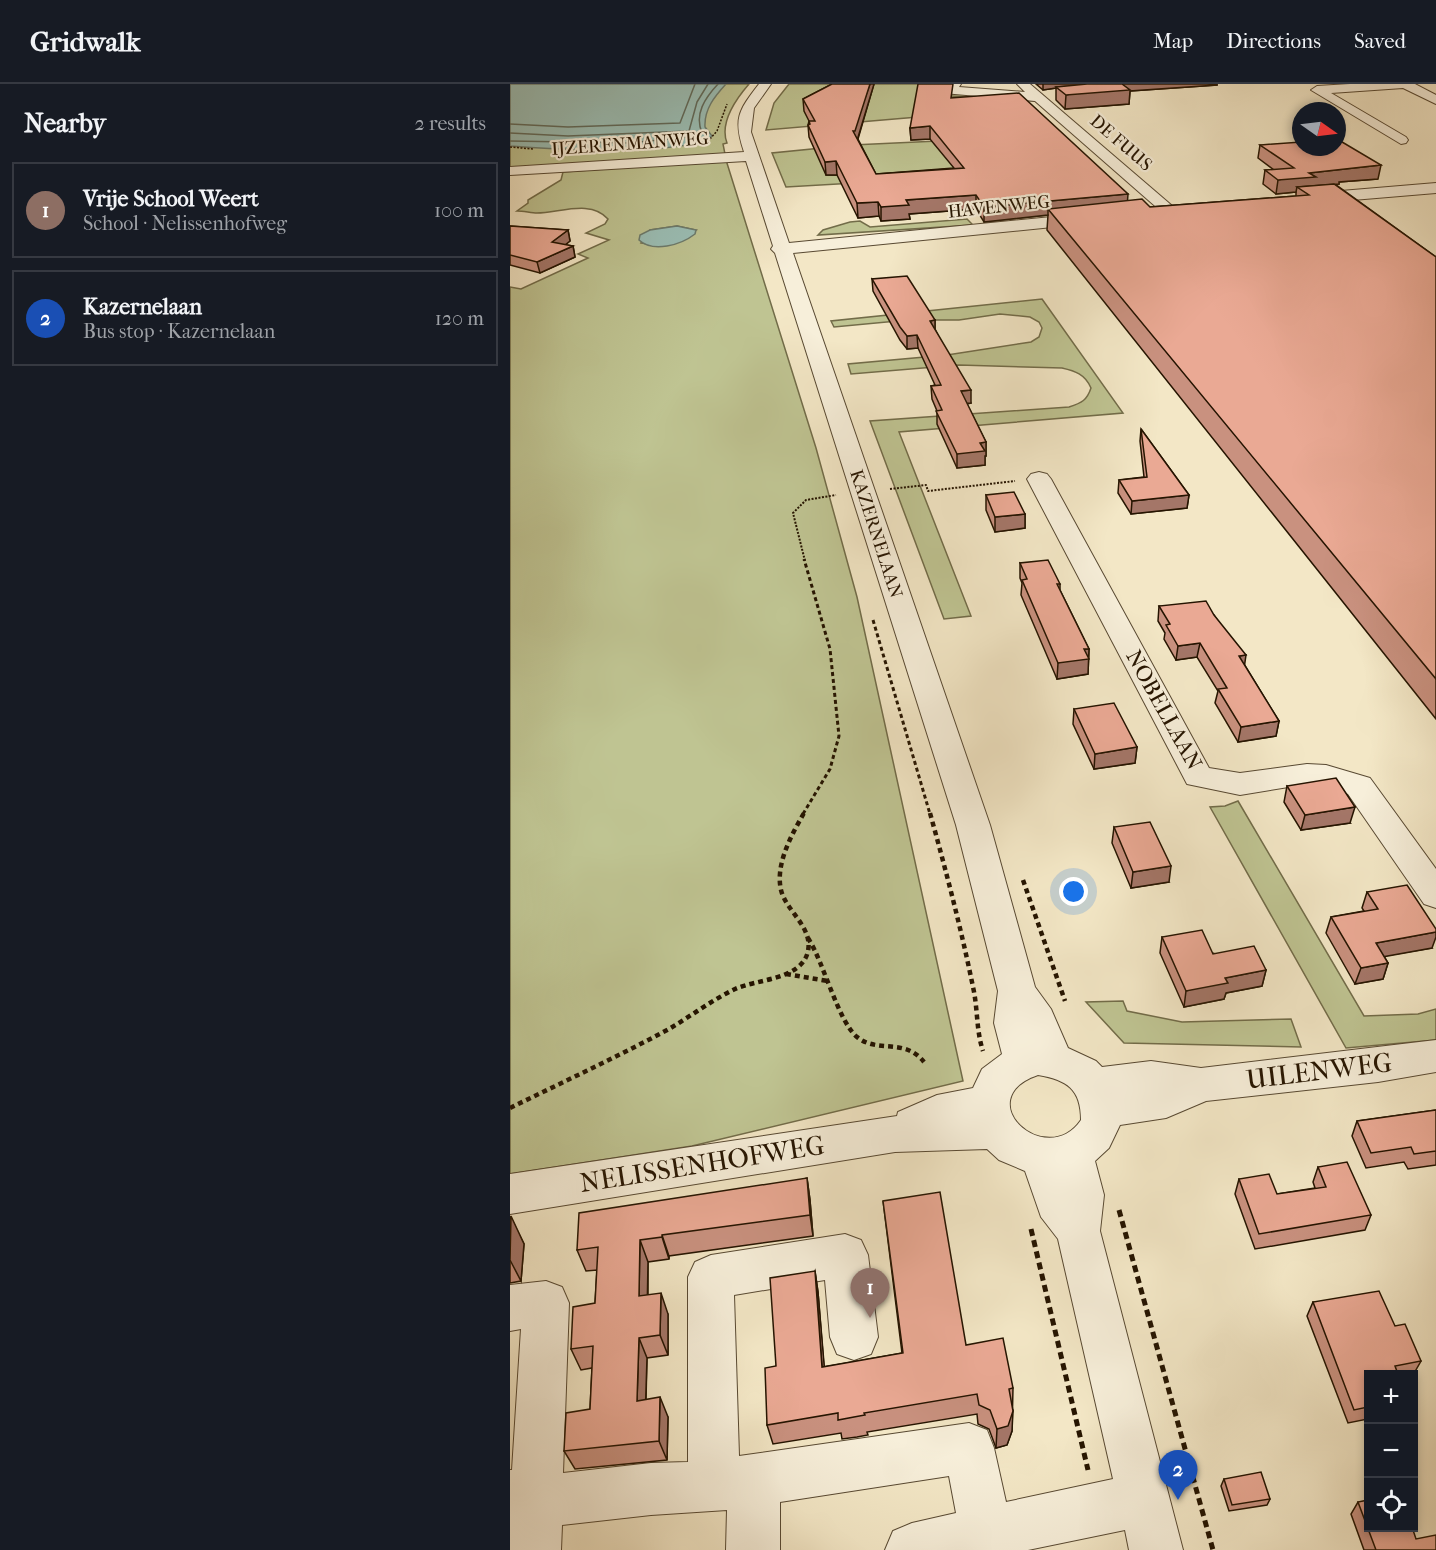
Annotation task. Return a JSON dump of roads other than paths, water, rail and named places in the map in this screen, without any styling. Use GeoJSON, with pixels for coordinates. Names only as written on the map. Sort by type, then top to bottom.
{"type":"FeatureCollection","features":[{"type":"Feature","properties":{"kind":"street","name":"KAZERNELAAN"},"geometry":{"type":"LineString","coordinates":[[765,84],[754,97],[744,119],[744,132],[780,249],[973,825],[1017,990],[1013,1023],[1038,1060]]}},
{"type":"Feature","properties":{"kind":"street"},"geometry":{"type":"LineString","coordinates":[[955,84],[947,90],[1048,100]]}},
{"type":"Feature","properties":{"kind":"street","name":"DE FUUS"},"geometry":{"type":"LineString","coordinates":[[1023,84],[1048,100],[1175,210],[1146,213]]}},
{"type":"Feature","properties":{"kind":"street"},"geometry":{"type":"LineString","coordinates":[[1401,140],[1317,90],[1405,84],[1436,100]]}},
{"type":"Feature","properties":{"kind":"street","name":"IJZERENMANWEG"},"geometry":{"type":"LineString","coordinates":[[510,171],[752,156]]}},
{"type":"Feature","properties":{"kind":"street"},"geometry":{"type":"LineString","coordinates":[[1284,201],[1431,190]]}},
{"type":"Feature","properties":{"kind":"street","name":"HAVENWEG"},"geometry":{"type":"LineString","coordinates":[[780,249],[1111,216]]}},
{"type":"Feature","properties":{"kind":"street","name":"NOBELLAAN"},"geometry":{"type":"LineString","coordinates":[[1040,479],[1198,777],[1240,784],[1307,774],[1326,775],[1359,786],[1436,895]]}},
{"type":"Feature","properties":{"kind":"street","name":"UILENWEG"},"geometry":{"type":"LineString","coordinates":[[1099,1098],[1166,1101],[1201,1085],[1378,1065],[1436,1056]]}},
{"type":"Feature","properties":{"kind":"street"},"geometry":{"type":"LineString","coordinates":[[1038,1060],[1074,1066],[1099,1098],[1099,1126],[1090,1140],[1057,1154],[1017,1149],[1004,1141],[991,1116],[991,1090],[998,1078],[1010,1068],[1038,1060]]}},
{"type":"Feature","properties":{"kind":"street","name":"NELISSENHOFWEG"},"geometry":{"type":"LineString","coordinates":[[510,1194],[895,1134],[941,1134],[991,1116]]}},
{"type":"Feature","properties":{"kind":"street"},"geometry":{"type":"LineString","coordinates":[[1057,1154],[1057,1203],[1078,1232],[1119,1505],[1156,1550]]}},
{"type":"Feature","properties":{"kind":"street"},"geometry":{"type":"LineString","coordinates":[[753,1550],[734,1483],[711,1277],[845,1255],[854,1337]]}},
{"type":"Feature","properties":{"kind":"street"},"geometry":{"type":"LineString","coordinates":[[510,1308],[546,1304],[526,1516],[651,1489],[734,1483],[969,1448],[987,1534]]}},
{"type":"Feature","properties":{"kind":"street"},"geometry":{"type":"LineString","coordinates":[[912,1550],[1119,1505]]}},
{"type":"Feature","properties":{"kind":"water"},"geometry":{"type":"Polygon","coordinates":[[[510,84],[726,84],[714,98],[706,114],[705,127],[712,136],[699,142],[677,146],[616,150],[510,146],[510,84]]]}},
{"type":"Feature","properties":{"kind":"water"},"geometry":{"type":"Polygon","coordinates":[[[677,226],[696,230],[695,234],[675,244],[659,247],[639,240],[640,235],[650,230],[677,226]]]}},
{"type":"Feature","properties":{"kind":"place","name":"Vrije School Weert"},"geometry":{"type":"Point","coordinates":[870,1318]}},
{"type":"Feature","properties":{"kind":"place","name":"Kazernelaan"},"geometry":{"type":"Point","coordinates":[1178,1500]}}]}
